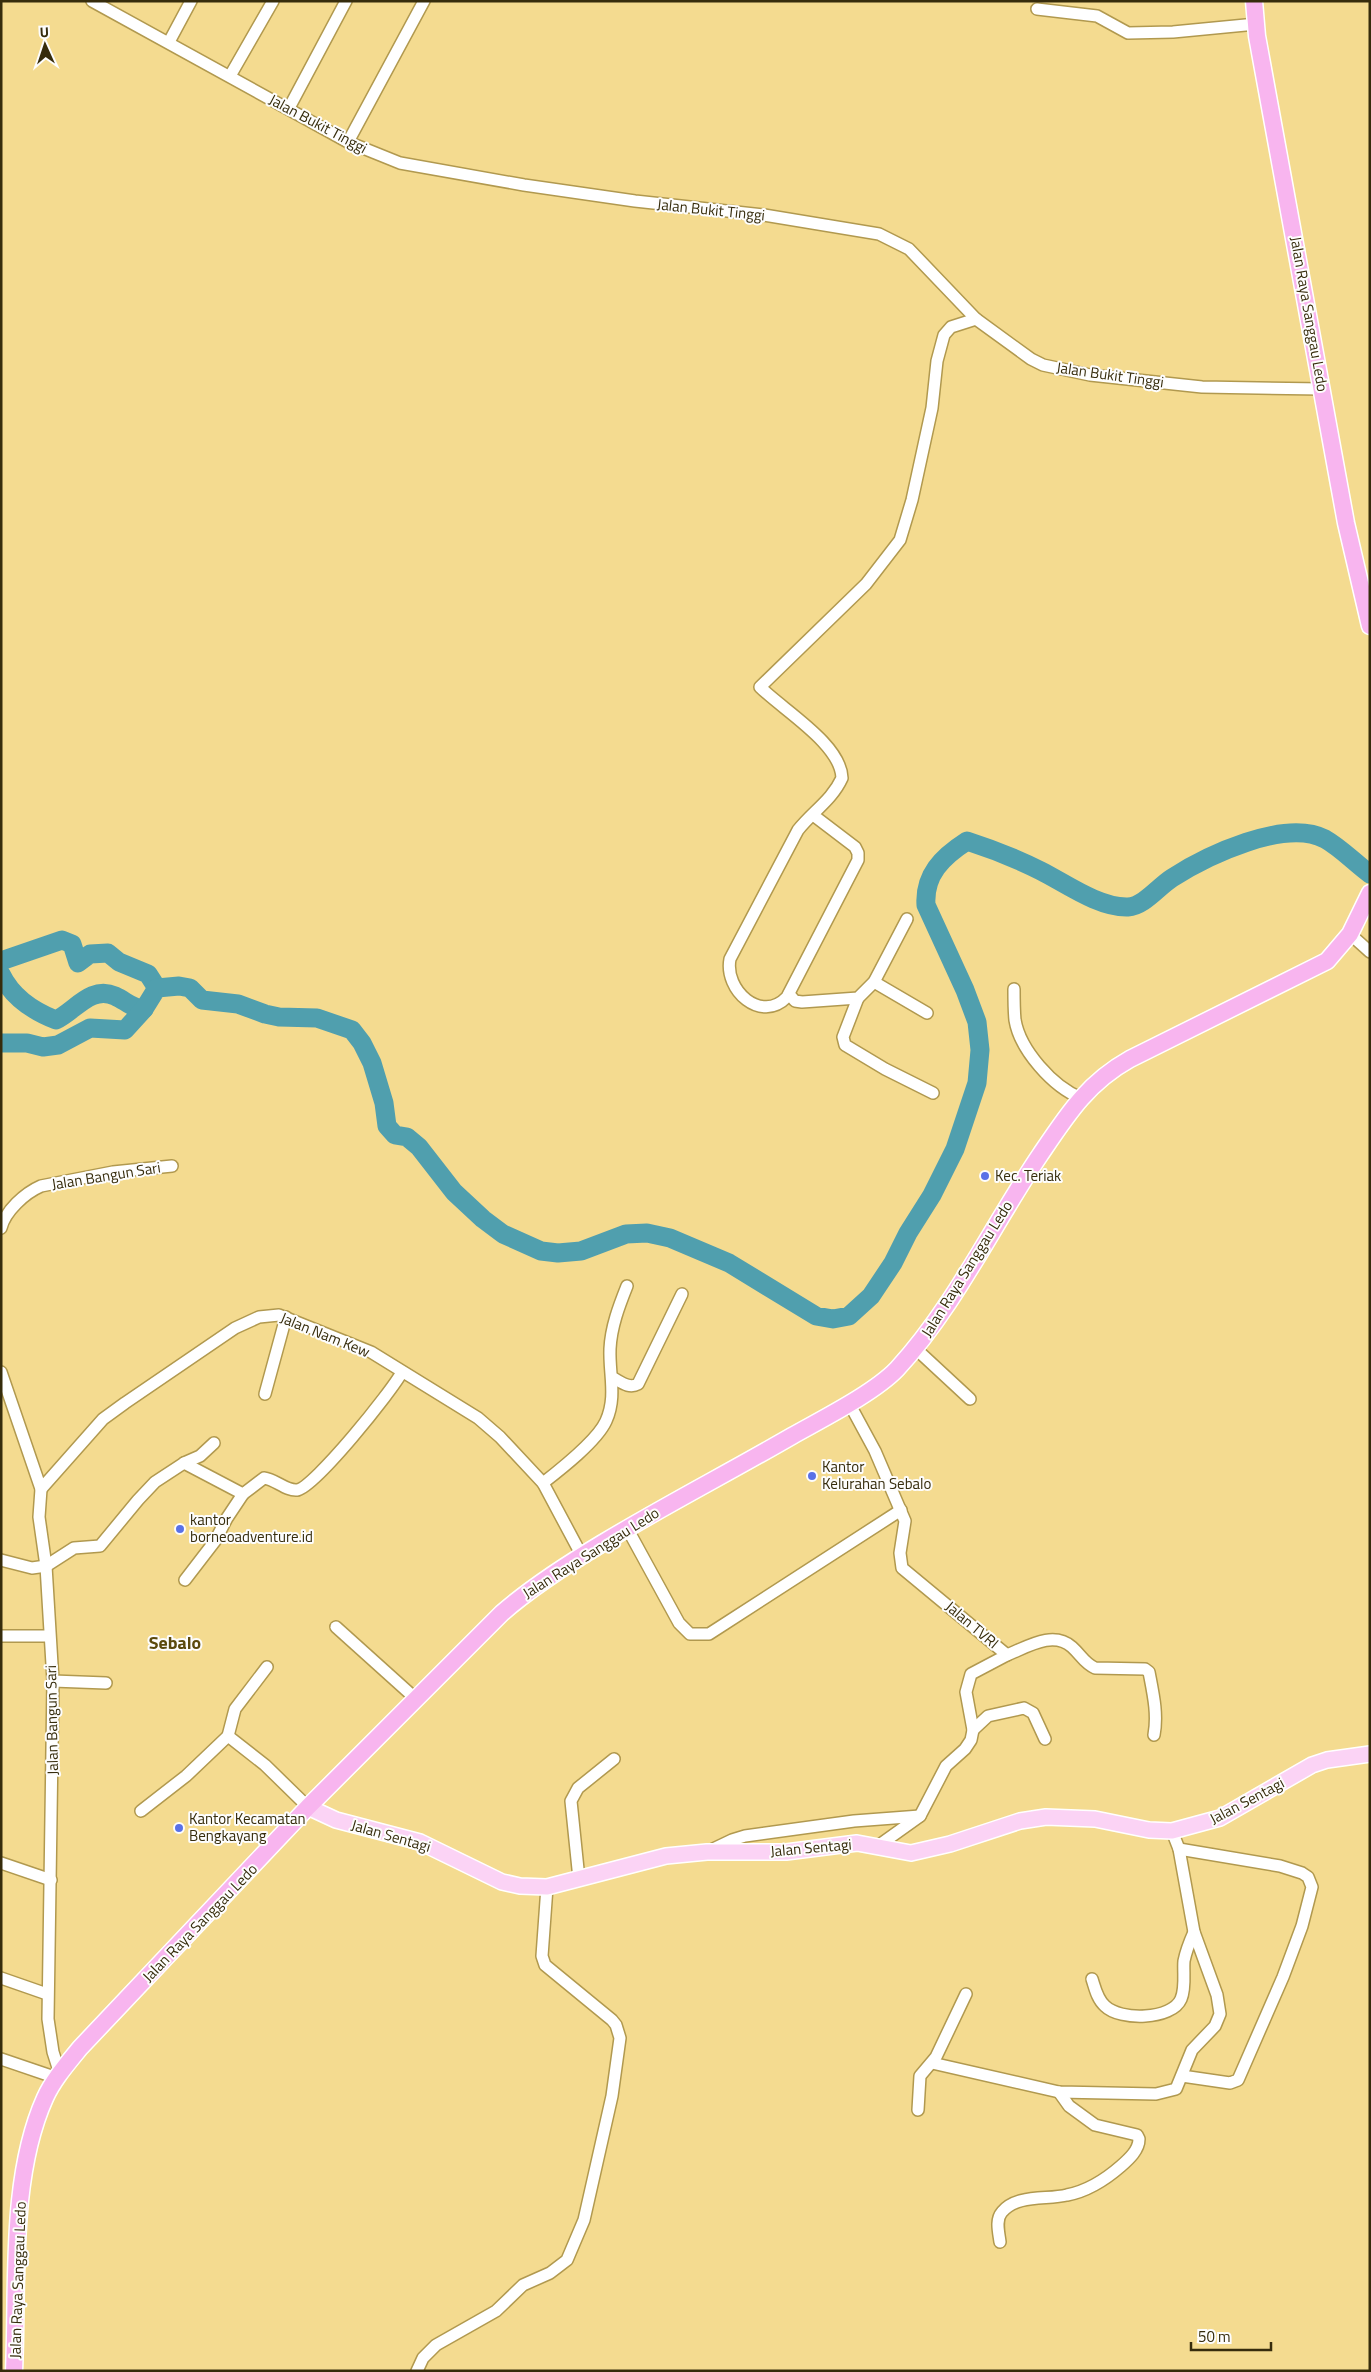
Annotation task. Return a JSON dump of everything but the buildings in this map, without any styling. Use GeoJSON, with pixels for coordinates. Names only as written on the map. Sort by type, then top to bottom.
{"type":"FeatureCollection","features":[{"type":"Feature","properties":{"kind":"highway","name":"Jalan Raya Sanggau Ledo"},"geometry":{"type":"LineString","coordinates":[[1254,1],[1256,24],[1349,538],[1370,626]]}},
{"type":"Feature","properties":{"kind":"highway","name":"Jalan Raya Sanggau Ledo"},"geometry":{"type":"LineString","coordinates":[[14,2371],[17,2258],[24,2168],[36,2121],[45,2098],[58,2076],[80,2048],[308,1807],[521,1597],[628,1528],[849,1403],[890,1376],[937,1321],[1016,1191],[1081,1098],[1096,1082],[1130,1058],[1327,961],[1350,934],[1368,895]]}},
{"type":"Feature","properties":{"kind":"main road","name":"Jalan Sentagi"},"geometry":{"type":"LineString","coordinates":[[308,1807],[336,1820],[420,1842],[502,1882],[520,1886],[546,1887],[666,1856],[707,1852],[786,1852],[845,1843],[878,1846],[911,1853],[950,1844],[1020,1821],[1046,1817],[1095,1819],[1149,1830],[1172,1831],[1220,1818],[1312,1765],[1327,1760],[1370,1754]]}},
{"type":"Feature","properties":{"kind":"street","name":"Jalan Bukit Tinggi"},"geometry":{"type":"LineString","coordinates":[[92,1],[111,6],[169,42],[348,142],[400,163],[635,201],[764,215],[879,234],[909,248],[976,319],[1031,359],[1054,368],[1090,375],[1202,387],[1322,389]]}},
{"type":"Feature","properties":{"kind":"street"},"geometry":{"type":"LineString","coordinates":[[169,42],[191,1]]}},
{"type":"Feature","properties":{"kind":"street"},"geometry":{"type":"LineString","coordinates":[[230,76],[273,1]]}},
{"type":"Feature","properties":{"kind":"street"},"geometry":{"type":"LineString","coordinates":[[289,108],[346,1]]}},
{"type":"Feature","properties":{"kind":"street"},"geometry":{"type":"LineString","coordinates":[[348,142],[424,1]]}},
{"type":"Feature","properties":{"kind":"street"},"geometry":{"type":"LineString","coordinates":[[1037,9],[1097,16],[1128,34],[1173,32],[1256,24]]}},
{"type":"Feature","properties":{"kind":"street"},"geometry":{"type":"LineString","coordinates":[[813,815],[855,847],[858,860],[789,994],[776,1006],[756,1006],[747,1001],[739,991],[732,979],[729,962],[789,846],[802,826],[813,815],[824,804],[842,778],[840,765],[825,744],[760,687],[866,584],[900,540],[912,500],[932,408],[937,361],[944,335],[951,327],[976,319]]}},
{"type":"Feature","properties":{"kind":"street"},"geometry":{"type":"LineString","coordinates":[[907,919],[874,982],[858,998],[843,1036],[845,1045],[933,1093]]}},
{"type":"Feature","properties":{"kind":"street"},"geometry":{"type":"LineString","coordinates":[[1350,934],[1370,952]]}},
{"type":"Feature","properties":{"kind":"street"},"geometry":{"type":"LineString","coordinates":[[874,982],[927,1013]]}},
{"type":"Feature","properties":{"kind":"street"},"geometry":{"type":"LineString","coordinates":[[1014,989],[1015,1022],[1020,1036],[1033,1059],[1060,1087],[1081,1098]]}},
{"type":"Feature","properties":{"kind":"street"},"geometry":{"type":"LineString","coordinates":[[789,994],[795,1001],[802,1002],[858,998]]}},
{"type":"Feature","properties":{"kind":"street","name":"Jalan Bangun Sari"},"geometry":{"type":"LineString","coordinates":[[1,1228],[6,1214],[32,1191],[41,1186],[113,1172],[172,1166]]}},
{"type":"Feature","properties":{"kind":"street"},"geometry":{"type":"LineString","coordinates":[[543,1483],[559,1471],[602,1429],[612,1399],[613,1378],[610,1350],[612,1329],[627,1286]]}},
{"type":"Feature","properties":{"kind":"street"},"geometry":{"type":"LineString","coordinates":[[613,1378],[625,1385],[634,1386],[638,1384],[682,1294]]}},
{"type":"Feature","properties":{"kind":"street","name":"Jalan Nam Kew"},"geometry":{"type":"LineString","coordinates":[[41,1489],[103,1419],[125,1402],[175,1370],[216,1340],[249,1320],[272,1315],[286,1317],[337,1340],[371,1352],[478,1418],[500,1437],[543,1483],[582,1556]]}},
{"type":"Feature","properties":{"kind":"street"},"geometry":{"type":"LineString","coordinates":[[265,1394],[286,1317]]}},
{"type":"Feature","properties":{"kind":"street"},"geometry":{"type":"LineString","coordinates":[[915,1348],[970,1399]]}},
{"type":"Feature","properties":{"kind":"street","name":"Jalan Bangun Sari"},"geometry":{"type":"LineString","coordinates":[[1,1372],[41,1489],[39,1517],[46,1566],[53,1681],[51,1880],[47,1994],[50,2041],[58,2076]]}},
{"type":"Feature","properties":{"kind":"street"},"geometry":{"type":"LineString","coordinates":[[185,1580],[215,1541],[243,1494],[246,1494],[264,1478],[293,1489],[304,1487],[366,1421],[393,1388],[402,1372]]}},
{"type":"Feature","properties":{"kind":"street","name":"Jalan TVRI"},"geometry":{"type":"LineString","coordinates":[[849,1403],[875,1450],[906,1525],[900,1553],[902,1568],[1007,1655],[971,1674],[966,1692],[973,1730]]}},
{"type":"Feature","properties":{"kind":"street"},"geometry":{"type":"LineString","coordinates":[[1,1560],[32,1568],[46,1566],[74,1548],[100,1546],[140,1497],[155,1482],[184,1463],[200,1456],[214,1443]]}},
{"type":"Feature","properties":{"kind":"street"},"geometry":{"type":"LineString","coordinates":[[184,1463],[243,1494]]}},
{"type":"Feature","properties":{"kind":"street"},"geometry":{"type":"LineString","coordinates":[[628,1528],[679,1623],[687,1632],[703,1636],[744,1613],[901,1510]]}},
{"type":"Feature","properties":{"kind":"street"},"geometry":{"type":"LineString","coordinates":[[42,1544],[62,1556]]}},
{"type":"Feature","properties":{"kind":"street"},"geometry":{"type":"LineString","coordinates":[[336,1627],[416,1699]]}},
{"type":"Feature","properties":{"kind":"street"},"geometry":{"type":"LineString","coordinates":[[1,1636],[50,1636]]}},
{"type":"Feature","properties":{"kind":"street"},"geometry":{"type":"LineString","coordinates":[[1007,1655],[1038,1642],[1056,1639],[1066,1642],[1088,1665],[1095,1668],[1144,1668],[1149,1672],[1154,1704],[1156,1719],[1154,1735]]}},
{"type":"Feature","properties":{"kind":"street"},"geometry":{"type":"LineString","coordinates":[[141,1811],[186,1776],[228,1736],[235,1709],[267,1667]]}},
{"type":"Feature","properties":{"kind":"street"},"geometry":{"type":"LineString","coordinates":[[53,1681],[106,1683]]}},
{"type":"Feature","properties":{"kind":"street"},"geometry":{"type":"LineString","coordinates":[[878,1846],[920,1816],[946,1766],[968,1745],[973,1730],[988,1716],[1024,1708],[1033,1713],[1045,1739]]}},
{"type":"Feature","properties":{"kind":"street"},"geometry":{"type":"LineString","coordinates":[[228,1736],[265,1765],[308,1807]]}},
{"type":"Feature","properties":{"kind":"street"},"geometry":{"type":"LineString","coordinates":[[579,1879],[571,1801],[578,1788],[614,1759]]}},
{"type":"Feature","properties":{"kind":"street"},"geometry":{"type":"LineString","coordinates":[[707,1852],[745,1836],[854,1821],[920,1816]]}},
{"type":"Feature","properties":{"kind":"street"},"geometry":{"type":"LineString","coordinates":[[932,2063],[1060,2092],[1162,2093],[1176,2090],[1192,2050],[1211,2031],[1220,2017],[1218,2001],[1194,1932],[1179,1848],[1172,1831]]}},
{"type":"Feature","properties":{"kind":"street"},"geometry":{"type":"LineString","coordinates":[[1179,1848],[1280,1866],[1302,1873],[1308,1877],[1312,1887],[1302,1926],[1283,1977],[1238,2080],[1230,2083],[1182,2076]]}},
{"type":"Feature","properties":{"kind":"street"},"geometry":{"type":"LineString","coordinates":[[1,1863],[51,1880]]}},
{"type":"Feature","properties":{"kind":"street"},"geometry":{"type":"LineString","coordinates":[[417,2371],[423,2358],[436,2345],[496,2311],[523,2285],[550,2273],[564,2263],[584,2220],[612,2096],[620,2038],[616,2025],[612,2020],[544,1965],[542,1956],[546,1887]]}},
{"type":"Feature","properties":{"kind":"street"},"geometry":{"type":"LineString","coordinates":[[1092,1979],[1100,2000],[1106,2008],[1136,2016],[1170,2010],[1177,2006],[1182,1998],[1184,1961],[1194,1932]]}},
{"type":"Feature","properties":{"kind":"street"},"geometry":{"type":"LineString","coordinates":[[1,1978],[47,1994]]}},
{"type":"Feature","properties":{"kind":"street"},"geometry":{"type":"LineString","coordinates":[[918,2110],[920,2076],[932,2063],[966,1994]]}},
{"type":"Feature","properties":{"kind":"street"},"geometry":{"type":"LineString","coordinates":[[1,2058],[58,2076]]}},
{"type":"Feature","properties":{"kind":"street"},"geometry":{"type":"LineString","coordinates":[[1000,2242],[998,2220],[1000,2214],[1006,2209],[1022,2200],[1068,2195],[1090,2188],[1129,2159],[1138,2145],[1140,2139],[1137,2135],[1095,2125],[1069,2106],[1060,2092]]}},
{"type":"Feature","properties":{"kind":"waterway"},"geometry":{"type":"LineString","coordinates":[[1,1043],[27,1043],[43,1047],[58,1045],[90,1028],[125,1030],[144,1009],[157,988],[179,986],[190,988],[202,1000],[238,1004],[279,1017],[317,1018],[352,1030],[362,1043],[372,1063],[384,1103],[387,1126],[395,1135],[407,1137],[419,1147],[454,1192],[483,1219],[503,1234],[541,1251],[558,1253],[581,1251],[626,1234],[647,1233],[670,1238],[729,1263],[816,1316],[833,1319],[849,1316],[871,1296],[893,1263],[908,1233],[932,1195],[955,1149],[977,1083],[980,1050],[977,1022],[965,990],[926,905],[926,894],[932,876],[936,868],[950,854],[967,841],[1023,862],[1094,899],[1117,906],[1128,907],[1140,903],[1187,869],[1225,850],[1268,836],[1289,833],[1308,834],[1325,839],[1370,874]]}},
{"type":"Feature","properties":{"kind":"waterway"},"geometry":{"type":"LineString","coordinates":[[1,961],[62,940],[72,944],[78,963],[90,954],[108,953],[119,962],[148,974],[157,988]]}},
{"type":"Feature","properties":{"kind":"waterway"},"geometry":{"type":"LineString","coordinates":[[1,974],[11,990],[31,1008],[56,1020],[84,1000],[98,994],[115,996],[133,1006],[144,1009]]}},
{"type":"Feature","properties":{"kind":"place","name":"Kec. Teriak"},"geometry":{"type":"Point","coordinates":[985,1176]}},
{"type":"Feature","properties":{"kind":"place","name":"Kantor Kelurahan Sebalo"},"geometry":{"type":"Point","coordinates":[812,1476]}},
{"type":"Feature","properties":{"kind":"place","name":"kantor borneoadventure.id"},"geometry":{"type":"Point","coordinates":[180,1529]}},
{"type":"Feature","properties":{"kind":"place","name":"Kantor Kecamatan Bengkayang"},"geometry":{"type":"Point","coordinates":[179,1828]}},
{"type":"Feature","properties":{"kind":"district","name":"Sebalo"},"geometry":{"type":"Point","coordinates":[175,1643]}}]}
